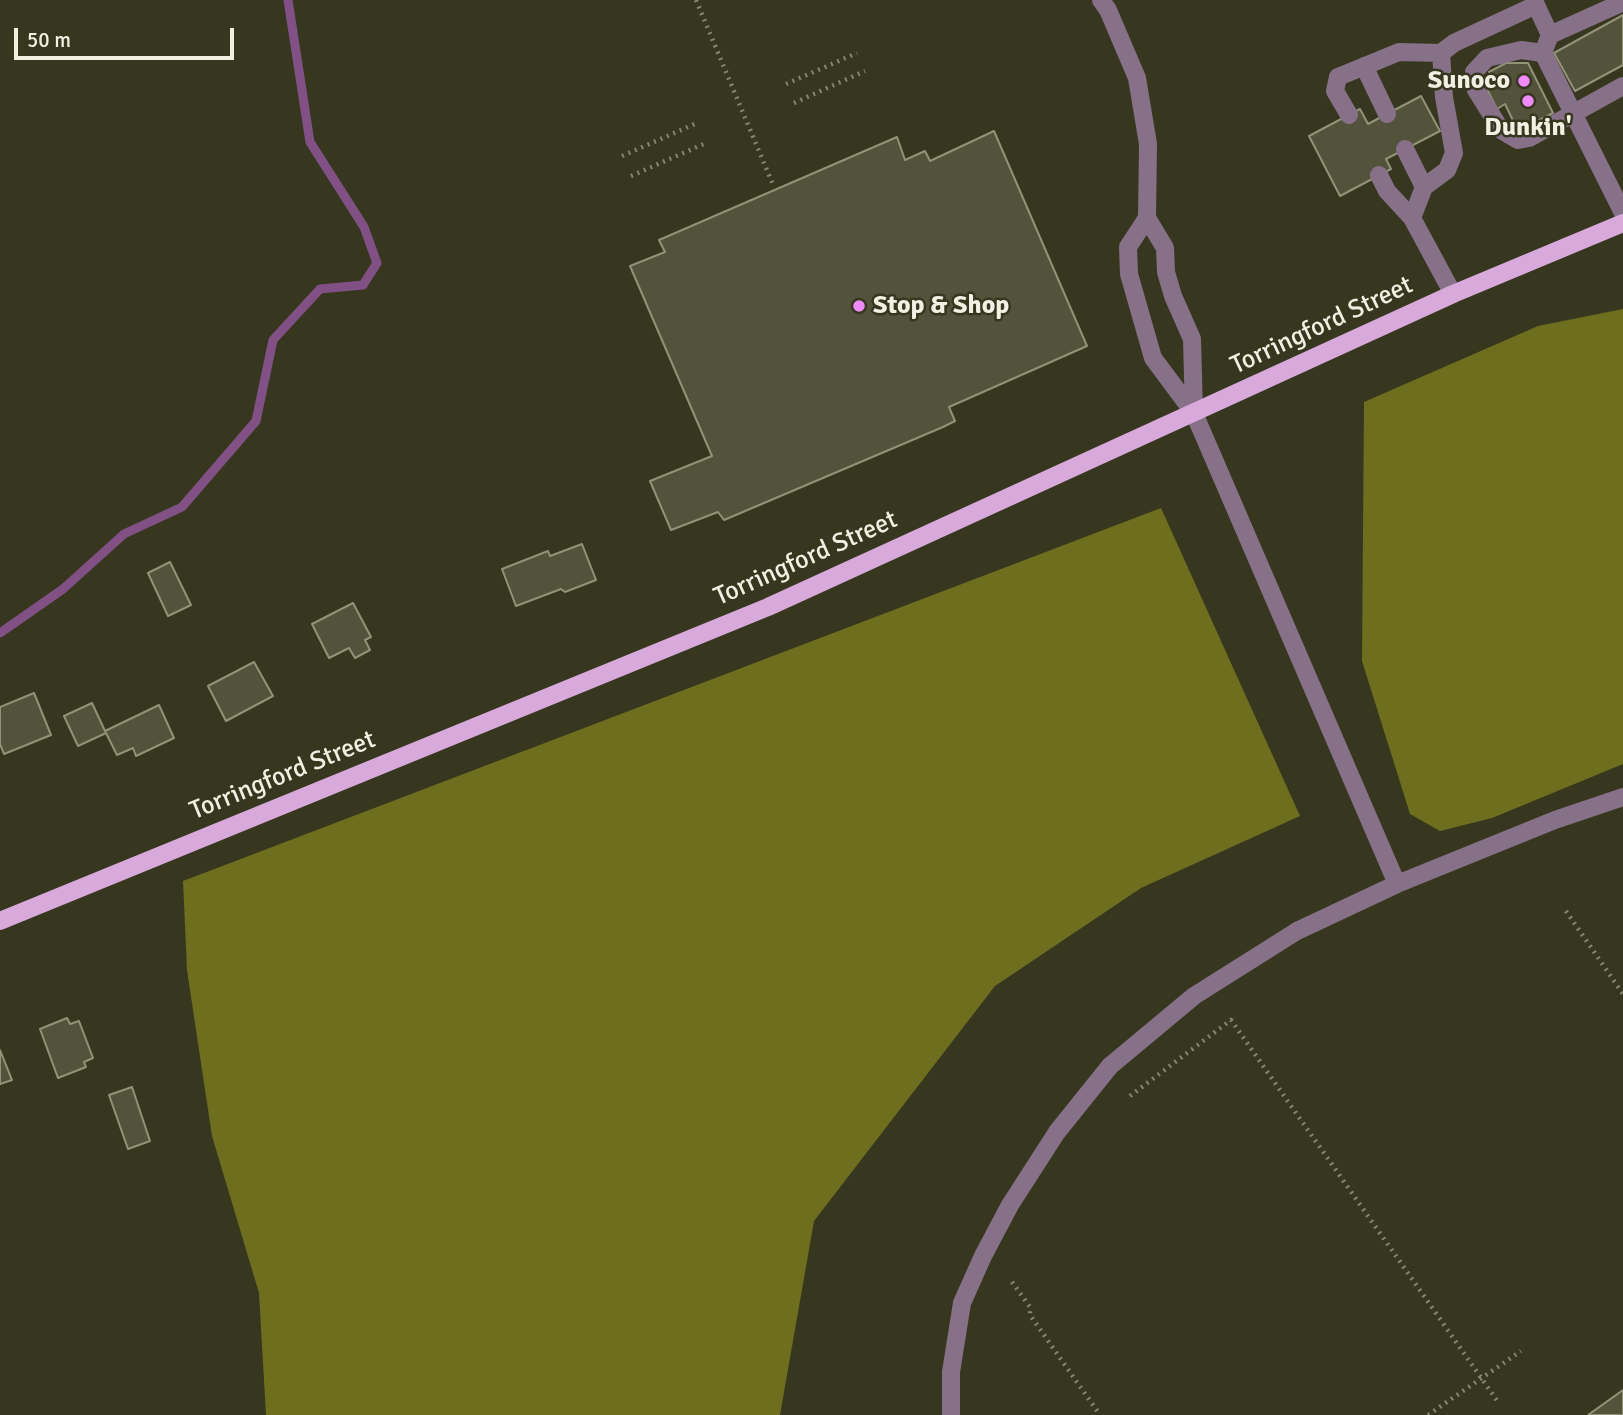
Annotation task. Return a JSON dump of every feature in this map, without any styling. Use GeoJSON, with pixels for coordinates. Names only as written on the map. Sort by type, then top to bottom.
{"type":"FeatureCollection","features":[{"type":"Feature","properties":{"kind":"main road","name":"Torringford Street"},"geometry":{"type":"LineString","coordinates":[[0,920],[768,607],[1453,295],[1623,223]]}},
{"type":"Feature","properties":{"kind":"lane"},"geometry":{"type":"LineString","coordinates":[[1101,0],[1108,10],[1137,78],[1148,144],[1147,218],[1165,248],[1166,272],[1173,296],[1192,339],[1194,413]]}},
{"type":"Feature","properties":{"kind":"lane"},"geometry":{"type":"LineString","coordinates":[[1623,2],[1550,35],[1543,53],[1623,214]]}},
{"type":"Feature","properties":{"kind":"lane"},"geometry":{"type":"LineString","coordinates":[[1349,115],[1335,91],[1338,77],[1399,52],[1441,53],[1454,43],[1536,5],[1550,35]]}},
{"type":"Feature","properties":{"kind":"lane"},"geometry":{"type":"LineString","coordinates":[[1543,53],[1521,50],[1487,58],[1474,72],[1476,90],[1501,130],[1518,139],[1529,138],[1623,86]]}},
{"type":"Feature","properties":{"kind":"lane"},"geometry":{"type":"LineString","coordinates":[[1412,218],[1424,187],[1447,170],[1454,153],[1448,128],[1441,53]]}},
{"type":"Feature","properties":{"kind":"lane"},"geometry":{"type":"LineString","coordinates":[[1364,66],[1387,114]]}},
{"type":"Feature","properties":{"kind":"lane"},"geometry":{"type":"LineString","coordinates":[[1405,149],[1424,187]]}},
{"type":"Feature","properties":{"kind":"lane"},"geometry":{"type":"LineString","coordinates":[[1379,175],[1387,191],[1412,218],[1453,295]]}},
{"type":"Feature","properties":{"kind":"lane"},"geometry":{"type":"LineString","coordinates":[[1147,218],[1128,247],[1129,274],[1153,358],[1194,413],[1397,884]]}},
{"type":"Feature","properties":{"kind":"lane"},"geometry":{"type":"LineString","coordinates":[[951,1415],[951,1372],[961,1303],[1010,1205],[1057,1132],[1110,1066],[1194,996],[1297,931],[1397,884],[1555,820],[1623,797]]}},
{"type":"Feature","properties":{"kind":"path"},"geometry":{"type":"LineString","coordinates":[[696,0],[775,187]]}},
{"type":"Feature","properties":{"kind":"path"},"geometry":{"type":"LineString","coordinates":[[786,84],[857,53]]}},
{"type":"Feature","properties":{"kind":"path"},"geometry":{"type":"LineString","coordinates":[[794,103],[865,71]]}},
{"type":"Feature","properties":{"kind":"path"},"geometry":{"type":"LineString","coordinates":[[622,156],[697,122]]}},
{"type":"Feature","properties":{"kind":"path"},"geometry":{"type":"LineString","coordinates":[[631,176],[706,143]]}},
{"type":"Feature","properties":{"kind":"path"},"geometry":{"type":"LineString","coordinates":[[1566,911],[1623,994]]}},
{"type":"Feature","properties":{"kind":"path"},"geometry":{"type":"LineString","coordinates":[[1130,1096],[1231,1020],[1498,1402]]}},
{"type":"Feature","properties":{"kind":"path"},"geometry":{"type":"LineString","coordinates":[[1012,1282],[1030,1307],[1030,1315],[1100,1415]]}},
{"type":"Feature","properties":{"kind":"path"},"geometry":{"type":"LineString","coordinates":[[1428,1415],[1521,1351]]}},
{"type":"Feature","properties":{"kind":"shaded area"},"geometry":{"type":"Polygon","coordinates":[[[1623,309],[1623,764],[1492,818],[1440,831],[1410,814],[1362,661],[1364,402],[1538,326],[1623,309]]]}},
{"type":"Feature","properties":{"kind":"shaded area"},"geometry":{"type":"Polygon","coordinates":[[[1161,508],[1300,816],[1141,888],[995,986],[814,1221],[780,1415],[266,1415],[259,1293],[212,1136],[187,970],[183,881],[1161,508]]]}},
{"type":"Feature","properties":{"kind":"building"},"geometry":{"type":"Polygon","coordinates":[[[1623,15],[1623,65],[1575,91],[1554,53],[1623,15]]]}},
{"type":"Feature","properties":{"kind":"building"},"geometry":{"type":"Polygon","coordinates":[[[1506,63],[1528,63],[1553,113],[1518,131],[1505,104],[1497,109],[1486,87],[1494,83],[1489,72],[1506,63]]]}},
{"type":"Feature","properties":{"kind":"building"},"geometry":{"type":"Polygon","coordinates":[[[1421,96],[1440,131],[1386,159],[1391,169],[1340,196],[1309,136],[1360,109],[1368,124],[1421,96]]]}},
{"type":"Feature","properties":{"kind":"building","name":"Stop & Shop"},"geometry":{"type":"Polygon","coordinates":[[[994,131],[1087,346],[949,407],[955,421],[943,427],[724,520],[718,512],[671,530],[650,481],[712,456],[630,266],[665,252],[659,240],[897,137],[905,160],[925,151],[930,161],[994,131]]]}},
{"type":"Feature","properties":{"kind":"building"},"geometry":{"type":"Polygon","coordinates":[[[582,544],[596,580],[565,592],[561,589],[516,606],[502,569],[548,551],[550,556],[582,544]]]}},
{"type":"Feature","properties":{"kind":"building"},"geometry":{"type":"Polygon","coordinates":[[[170,562],[191,605],[168,616],[148,573],[170,562]]]}},
{"type":"Feature","properties":{"kind":"building"},"geometry":{"type":"Polygon","coordinates":[[[353,603],[371,637],[365,640],[370,650],[355,658],[349,648],[329,658],[312,624],[353,603]]]}},
{"type":"Feature","properties":{"kind":"building"},"geometry":{"type":"Polygon","coordinates":[[[254,662],[273,696],[226,721],[208,686],[254,662]]]}},
{"type":"Feature","properties":{"kind":"building"},"geometry":{"type":"Polygon","coordinates":[[[34,693],[51,735],[4,754],[0,744],[0,707],[34,693]]]}},
{"type":"Feature","properties":{"kind":"building"},"geometry":{"type":"Polygon","coordinates":[[[92,703],[105,731],[159,705],[174,738],[136,756],[133,748],[117,755],[106,733],[78,746],[64,716],[92,703]]]}},
{"type":"Feature","properties":{"kind":"building"},"geometry":{"type":"Polygon","coordinates":[[[67,1018],[70,1024],[79,1021],[93,1058],[84,1062],[86,1067],[58,1078],[40,1029],[67,1018]]]}},
{"type":"Feature","properties":{"kind":"building"},"geometry":{"type":"Polygon","coordinates":[[[0,1050],[12,1080],[0,1084],[0,1050]]]}},
{"type":"Feature","properties":{"kind":"building"},"geometry":{"type":"Polygon","coordinates":[[[132,1087],[150,1141],[128,1149],[109,1095],[132,1087]]]}},
{"type":"Feature","properties":{"kind":"building"},"geometry":{"type":"Polygon","coordinates":[[[1623,1390],[1623,1415],[1588,1415],[1623,1390]]]}},
{"type":"Feature","properties":{"kind":"waterway"},"geometry":{"type":"LineString","coordinates":[[0,633],[63,589],[124,534],[182,507],[256,421],[273,340],[320,289],[363,285],[377,263],[364,227],[310,142],[288,0]]}},
{"type":"Feature","properties":{"kind":"tunnel"},"geometry":{"type":"LineString","coordinates":[[1387,114],[1405,149]]}},
{"type":"Feature","properties":{"kind":"tunnel"},"geometry":{"type":"LineString","coordinates":[[1349,115],[1379,175]]}},
{"type":"Feature","properties":{"kind":"place","name":"Sunoco"},"geometry":{"type":"Point","coordinates":[1524,81]}},
{"type":"Feature","properties":{"kind":"place","name":"Dunkin'"},"geometry":{"type":"Point","coordinates":[1528,101]}},
{"type":"Feature","properties":{"kind":"place","name":"Stop & Shop"},"geometry":{"type":"Point","coordinates":[859,306]}}]}
